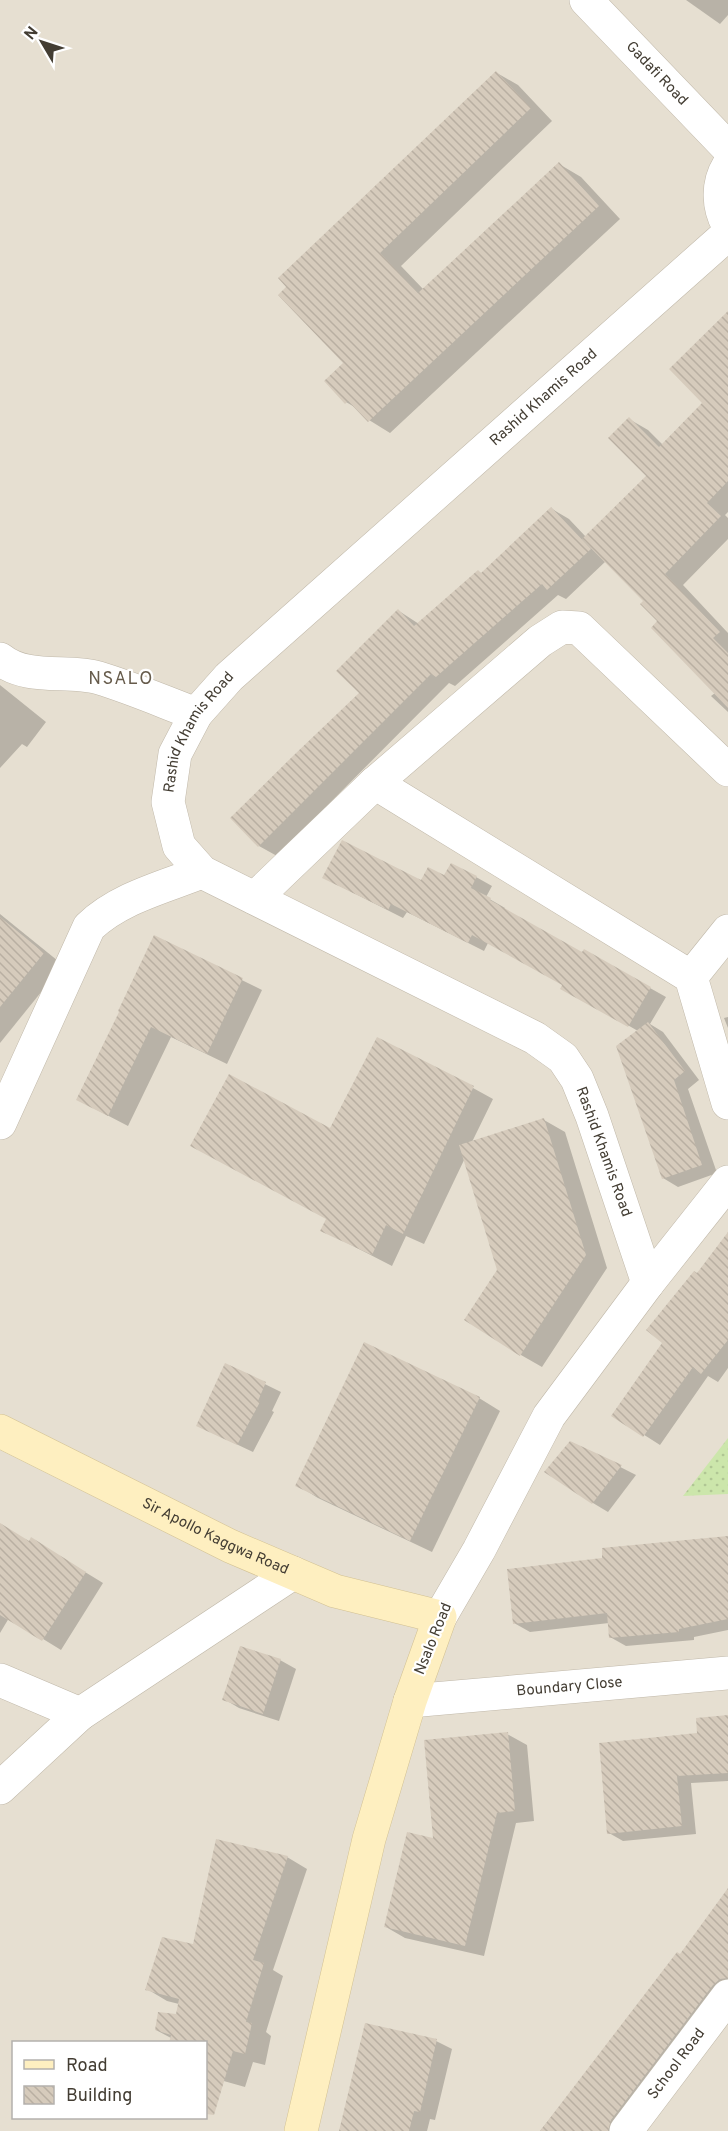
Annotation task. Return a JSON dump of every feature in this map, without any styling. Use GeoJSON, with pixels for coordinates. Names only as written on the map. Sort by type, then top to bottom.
{"type":"FeatureCollection","features":[{"type":"Feature","properties":{"kind":"main road","name":"Sir Apollo Kaggwa Road"},"geometry":{"type":"LineString","coordinates":[[0,1431],[169,1516],[334,1591],[440,1617]]}},
{"type":"Feature","properties":{"kind":"main road","name":"Nsalo Road"},"geometry":{"type":"LineString","coordinates":[[301,2131],[369,1839],[410,1701],[440,1617]]}},
{"type":"Feature","properties":{"kind":"street","name":"Gadafi Road"},"geometry":{"type":"LineString","coordinates":[[586,0],[728,148]]}},
{"type":"Feature","properties":{"kind":"street"},"geometry":{"type":"LineString","coordinates":[[728,166],[720,185],[720,201],[728,225]]}},
{"type":"Feature","properties":{"kind":"street","name":"Rashid Khamis Road"},"geometry":{"type":"LineString","coordinates":[[648,1283],[592,1116],[577,1079],[563,1058],[535,1038],[202,872],[179,846],[168,802],[175,754],[196,714],[229,677],[728,234]]}},
{"type":"Feature","properties":{"kind":"street"},"geometry":{"type":"LineString","coordinates":[[255,898],[375,783],[540,642],[562,627],[579,628],[728,770]]}},
{"type":"Feature","properties":{"kind":"street"},"geometry":{"type":"LineString","coordinates":[[0,659],[8,665],[39,673],[97,678],[196,714]]}},
{"type":"Feature","properties":{"kind":"street"},"geometry":{"type":"LineString","coordinates":[[375,783],[691,977],[728,1103]]}},
{"type":"Feature","properties":{"kind":"street"},"geometry":{"type":"LineString","coordinates":[[0,1123],[89,927],[103,912],[202,872]]}},
{"type":"Feature","properties":{"kind":"street"},"geometry":{"type":"LineString","coordinates":[[691,977],[728,931]]}},
{"type":"Feature","properties":{"kind":"street","name":"Nsalo Road"},"geometry":{"type":"LineString","coordinates":[[440,1617],[479,1550],[549,1416],[648,1283],[728,1182]]}},
{"type":"Feature","properties":{"kind":"street"},"geometry":{"type":"LineString","coordinates":[[0,1788],[80,1714],[293,1573]]}},
{"type":"Feature","properties":{"kind":"street","name":"Boundary Close"},"geometry":{"type":"LineString","coordinates":[[410,1701],[728,1673]]}},
{"type":"Feature","properties":{"kind":"street"},"geometry":{"type":"LineString","coordinates":[[0,1680],[80,1714]]}},
{"type":"Feature","properties":{"kind":"street","name":"School Road"},"geometry":{"type":"LineString","coordinates":[[626,2131],[728,1996]]}},
{"type":"Feature","properties":{"kind":"shaded area"},"geometry":{"type":"Polygon","coordinates":[[[0,0],[728,0],[728,2131],[0,2131],[0,0]]]}},
{"type":"Feature","properties":{"kind":"green space"},"geometry":{"type":"Polygon","coordinates":[[[728,1438],[728,1494],[683,1496],[728,1438]]]}},
{"type":"Feature","properties":{"kind":"building"},"geometry":{"type":"Polygon","coordinates":[[[496,71],[531,108],[380,253],[418,293],[559,162],[599,206],[368,422],[348,401],[345,404],[324,381],[343,363],[278,295],[286,287],[278,278],[496,71]]]}},
{"type":"Feature","properties":{"kind":"building"},"geometry":{"type":"Polygon","coordinates":[[[728,311],[728,481],[707,503],[721,516],[665,574],[720,632],[713,638],[728,653],[728,708],[651,628],[657,621],[640,604],[643,601],[582,539],[646,476],[608,438],[629,417],[659,447],[702,403],[669,369],[728,311]]]}},
{"type":"Feature","properties":{"kind":"building"},"geometry":{"type":"Polygon","coordinates":[[[551,507],[591,549],[547,590],[542,584],[436,677],[431,674],[258,847],[230,818],[359,693],[336,671],[398,609],[414,626],[478,570],[481,573],[551,507]]]}},
{"type":"Feature","properties":{"kind":"building"},"geometry":{"type":"Polygon","coordinates":[[[342,840],[421,880],[428,867],[444,875],[451,863],[477,876],[471,888],[491,898],[490,900],[582,952],[584,949],[651,987],[628,1027],[560,989],[562,985],[472,935],[468,943],[391,904],[388,910],[322,878],[342,840]]]}},
{"type":"Feature","properties":{"kind":"building"},"geometry":{"type":"Polygon","coordinates":[[[0,917],[44,953],[0,1007],[0,917]]]}},
{"type":"Feature","properties":{"kind":"building"},"geometry":{"type":"Polygon","coordinates":[[[154,935],[243,978],[207,1054],[151,1027],[108,1116],[76,1100],[154,935]]]}},
{"type":"Feature","properties":{"kind":"building"},"geometry":{"type":"Polygon","coordinates":[[[648,1022],[685,1071],[674,1080],[702,1165],[662,1179],[616,1046],[648,1022]]]}},
{"type":"Feature","properties":{"kind":"building"},"geometry":{"type":"Polygon","coordinates":[[[377,1037],[474,1086],[403,1234],[386,1225],[372,1255],[320,1231],[326,1219],[190,1146],[229,1074],[330,1128],[377,1037]]]}},
{"type":"Feature","properties":{"kind":"building"},"geometry":{"type":"Polygon","coordinates":[[[544,1118],[586,1255],[520,1356],[464,1320],[497,1270],[459,1145],[544,1118]]]}},
{"type":"Feature","properties":{"kind":"building"},"geometry":{"type":"Polygon","coordinates":[[[728,1232],[728,1340],[701,1374],[693,1367],[643,1437],[611,1416],[662,1343],[646,1330],[694,1271],[697,1273],[728,1232]]]}},
{"type":"Feature","properties":{"kind":"building"},"geometry":{"type":"Polygon","coordinates":[[[364,1342],[480,1397],[410,1541],[295,1486],[364,1342]]]}},
{"type":"Feature","properties":{"kind":"building"},"geometry":{"type":"Polygon","coordinates":[[[225,1363],[266,1382],[258,1401],[260,1402],[237,1445],[196,1426],[225,1363]]]}},
{"type":"Feature","properties":{"kind":"building"},"geometry":{"type":"Polygon","coordinates":[[[570,1441],[622,1465],[592,1504],[544,1472],[570,1441]]]}},
{"type":"Feature","properties":{"kind":"building"},"geometry":{"type":"Polygon","coordinates":[[[0,1523],[29,1541],[31,1537],[86,1572],[42,1641],[0,1615],[0,1523]]]}},
{"type":"Feature","properties":{"kind":"building"},"geometry":{"type":"Polygon","coordinates":[[[728,1536],[728,1619],[679,1629],[679,1632],[609,1638],[607,1613],[513,1624],[507,1569],[602,1558],[602,1548],[728,1536]]]}},
{"type":"Feature","properties":{"kind":"building"},"geometry":{"type":"Polygon","coordinates":[[[240,1646],[281,1659],[263,1714],[222,1700],[240,1646]]]}},
{"type":"Feature","properties":{"kind":"building"},"geometry":{"type":"Polygon","coordinates":[[[728,1715],[728,1773],[677,1776],[682,1826],[607,1834],[599,1743],[697,1733],[696,1718],[728,1715]]]}},
{"type":"Feature","properties":{"kind":"building"},"geometry":{"type":"Polygon","coordinates":[[[508,1732],[515,1811],[497,1813],[465,1946],[384,1927],[407,1832],[433,1838],[424,1740],[508,1732]]]}},
{"type":"Feature","properties":{"kind":"building"},"geometry":{"type":"Polygon","coordinates":[[[216,1839],[288,1856],[253,1960],[264,1963],[246,2022],[252,2023],[245,2054],[233,2051],[214,2115],[207,2114],[207,2041],[170,2041],[171,2035],[155,2030],[158,2012],[176,2014],[179,1999],[145,1990],[162,1937],[193,1944],[216,1839]]]}},
{"type":"Feature","properties":{"kind":"building"},"geometry":{"type":"Polygon","coordinates":[[[728,1888],[728,1978],[720,1979],[713,1985],[611,2120],[608,2131],[540,2131],[677,1952],[680,1954],[728,1888]]]}},
{"type":"Feature","properties":{"kind":"building"},"geometry":{"type":"Polygon","coordinates":[[[365,2023],[437,2039],[420,2112],[414,2111],[409,2131],[339,2131],[365,2023]]]}},
{"type":"Feature","properties":{"kind":"district","name":"NSALO"},"geometry":{"type":"Point","coordinates":[121,679]}}]}
